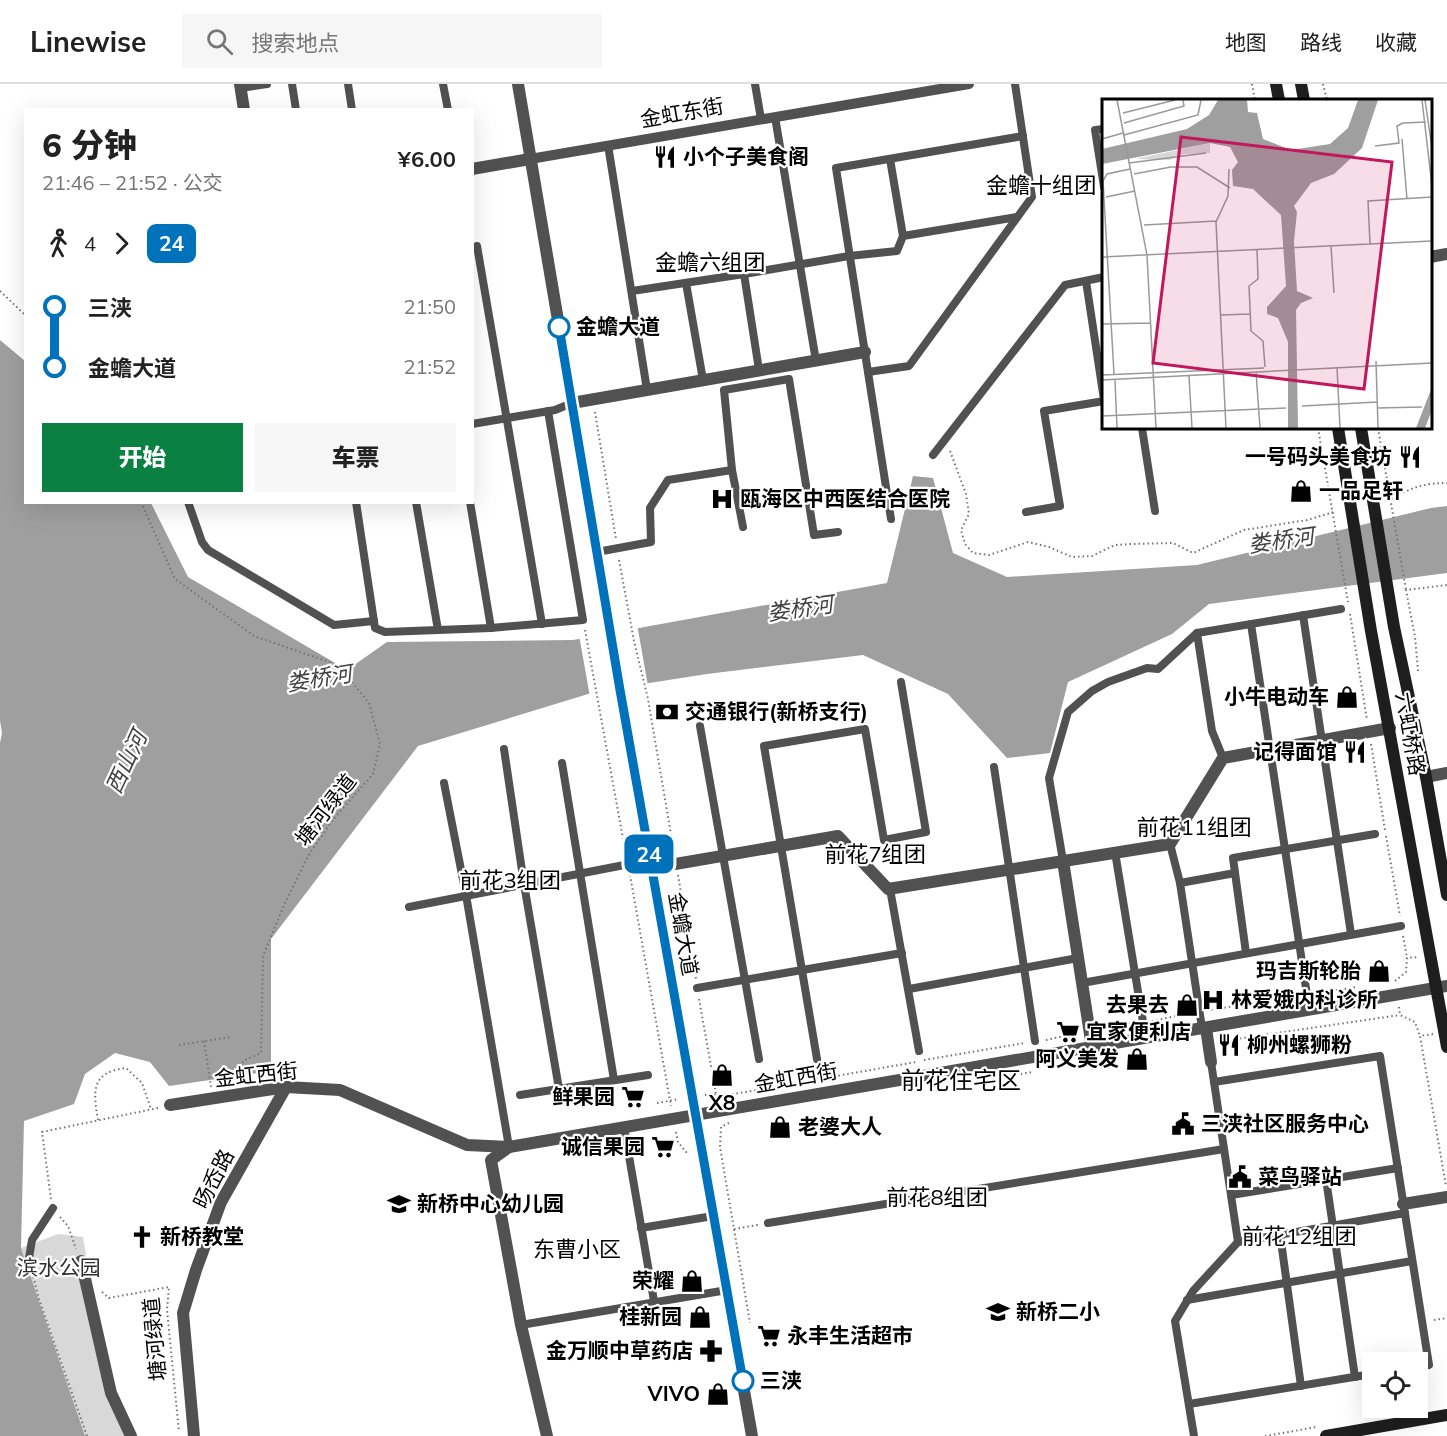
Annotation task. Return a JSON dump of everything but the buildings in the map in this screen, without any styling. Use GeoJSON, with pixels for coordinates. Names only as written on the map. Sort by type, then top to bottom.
{"type":"FeatureCollection","features":[{"type":"Feature","properties":{"kind":"main road"},"geometry":{"type":"LineString","coordinates":[[1276,84],[1279,99]]}},
{"type":"Feature","properties":{"kind":"main road"},"geometry":{"type":"LineString","coordinates":[[1301,84],[1304,99]]}},
{"type":"Feature","properties":{"kind":"main road","name":"六虹桥路"},"geometry":{"type":"LineString","coordinates":[[1338,429],[1371,632],[1442,987],[1447,1047]]}},
{"type":"Feature","properties":{"kind":"main road","name":"六虹桥路"},"geometry":{"type":"LineString","coordinates":[[1361,429],[1394,627],[1426,777],[1447,895]]}},
{"type":"Feature","properties":{"kind":"main road"},"geometry":{"type":"LineString","coordinates":[[1326,1436],[1447,1415]]}},
{"type":"Feature","properties":{"kind":"street","name":"金蟾大道"},"geometry":{"type":"LineString","coordinates":[[518,84],[606,608],[752,1436]]}},
{"type":"Feature","properties":{"kind":"street","name":"金虹东街"},"geometry":{"type":"LineString","coordinates":[[474,169],[969,84]]}},
{"type":"Feature","properties":{"kind":"street"},"geometry":{"type":"LineString","coordinates":[[240,86],[244,108]]}},
{"type":"Feature","properties":{"kind":"street"},"geometry":{"type":"LineString","coordinates":[[1432,256],[1447,254]]}},
{"type":"Feature","properties":{"kind":"street"},"geometry":{"type":"LineString","coordinates":[[572,403],[865,352]]}},
{"type":"Feature","properties":{"kind":"street"},"geometry":{"type":"LineString","coordinates":[[651,864],[676,864],[838,836],[890,889],[1170,844],[1223,758],[1390,728]]}},
{"type":"Feature","properties":{"kind":"street"},"geometry":{"type":"LineString","coordinates":[[1426,777],[1447,773]]}},
{"type":"Feature","properties":{"kind":"street"},"geometry":{"type":"LineString","coordinates":[[1063,861],[1092,1047]]}},
{"type":"Feature","properties":{"kind":"street","name":"金虹西街"},"geometry":{"type":"LineString","coordinates":[[170,1105],[286,1087],[339,1090],[467,1146],[509,1148],[1442,987]]}},
{"type":"Feature","properties":{"kind":"street"},"geometry":{"type":"LineString","coordinates":[[1204,1028],[1211,1062]]}},
{"type":"Feature","properties":{"kind":"street","name":"旸岙路"},"geometry":{"type":"LineString","coordinates":[[194,1436],[183,1313],[221,1202],[286,1087]]}},
{"type":"Feature","properties":{"kind":"street"},"geometry":{"type":"LineString","coordinates":[[509,1148],[490,1160],[521,1325],[547,1436]]}},
{"type":"Feature","properties":{"kind":"street"},"geometry":{"type":"LineString","coordinates":[[1404,1208],[1447,1196]]}},
{"type":"Feature","properties":{"kind":"street"},"geometry":{"type":"LineString","coordinates":[[81,1261],[111,1393],[131,1436]]}},
{"type":"Feature","properties":{"kind":"lane"},"geometry":{"type":"LineString","coordinates":[[240,86],[267,84]]}},
{"type":"Feature","properties":{"kind":"lane"},"geometry":{"type":"LineString","coordinates":[[292,84],[296,108]]}},
{"type":"Feature","properties":{"kind":"lane"},"geometry":{"type":"LineString","coordinates":[[348,84],[352,108]]}},
{"type":"Feature","properties":{"kind":"lane"},"geometry":{"type":"LineString","coordinates":[[443,84],[448,108]]}},
{"type":"Feature","properties":{"kind":"lane"},"geometry":{"type":"LineString","coordinates":[[755,84],[761,119]]}},
{"type":"Feature","properties":{"kind":"lane"},"geometry":{"type":"LineString","coordinates":[[868,372],[909,366],[1032,197],[1015,84]]}},
{"type":"Feature","properties":{"kind":"lane"},"geometry":{"type":"LineString","coordinates":[[776,117],[816,361]]}},
{"type":"Feature","properties":{"kind":"lane"},"geometry":{"type":"LineString","coordinates":[[1102,129],[1095,130],[1102,174]]}},
{"type":"Feature","properties":{"kind":"lane"},"geometry":{"type":"LineString","coordinates":[[891,519],[836,168],[1023,136]]}},
{"type":"Feature","properties":{"kind":"lane"},"geometry":{"type":"LineString","coordinates":[[608,146],[647,390]]}},
{"type":"Feature","properties":{"kind":"lane"},"geometry":{"type":"LineString","coordinates":[[632,291],[849,256],[897,251],[903,236],[890,159]]}},
{"type":"Feature","properties":{"kind":"lane"},"geometry":{"type":"LineString","coordinates":[[903,236],[1017,217]]}},
{"type":"Feature","properties":{"kind":"lane"},"geometry":{"type":"LineString","coordinates":[[477,246],[542,624]]}},
{"type":"Feature","properties":{"kind":"lane"},"geometry":{"type":"LineString","coordinates":[[744,274],[759,370]]}},
{"type":"Feature","properties":{"kind":"lane"},"geometry":{"type":"LineString","coordinates":[[933,455],[1065,285],[1102,277]]}},
{"type":"Feature","properties":{"kind":"lane"},"geometry":{"type":"LineString","coordinates":[[1086,281],[1102,387]]}},
{"type":"Feature","properties":{"kind":"lane"},"geometry":{"type":"LineString","coordinates":[[686,283],[703,380]]}},
{"type":"Feature","properties":{"kind":"lane"},"geometry":{"type":"LineString","coordinates":[[742,527],[732,470],[724,390],[789,380],[814,535],[838,532]]}},
{"type":"Feature","properties":{"kind":"lane"},"geometry":{"type":"LineString","coordinates":[[1026,512],[1060,506],[1044,411],[1102,400]]}},
{"type":"Feature","properties":{"kind":"lane"},"geometry":{"type":"LineString","coordinates":[[474,424],[548,411],[572,403]]}},
{"type":"Feature","properties":{"kind":"lane"},"geometry":{"type":"LineString","coordinates":[[356,504],[375,628],[385,632],[491,628],[583,620],[548,411]]}},
{"type":"Feature","properties":{"kind":"lane"},"geometry":{"type":"LineString","coordinates":[[1142,429],[1155,512]]}},
{"type":"Feature","properties":{"kind":"lane"},"geometry":{"type":"LineString","coordinates":[[597,552],[651,542],[650,508],[668,480],[732,470]]}},
{"type":"Feature","properties":{"kind":"lane"},"geometry":{"type":"LineString","coordinates":[[189,504],[202,542],[208,550],[334,625],[374,621]]}},
{"type":"Feature","properties":{"kind":"lane"},"geometry":{"type":"LineString","coordinates":[[416,504],[438,630]]}},
{"type":"Feature","properties":{"kind":"lane"},"geometry":{"type":"LineString","coordinates":[[470,504],[491,628]]}},
{"type":"Feature","properties":{"kind":"lane"},"geometry":{"type":"LineString","coordinates":[[1063,861],[1049,778],[1068,712],[1092,691],[1108,682],[1147,668],[1158,669],[1197,633],[1341,609]]}},
{"type":"Feature","properties":{"kind":"lane"},"geometry":{"type":"LineString","coordinates":[[1303,615],[1351,934]]}},
{"type":"Feature","properties":{"kind":"lane"},"geometry":{"type":"LineString","coordinates":[[1251,624],[1307,994]]}},
{"type":"Feature","properties":{"kind":"lane"},"geometry":{"type":"LineString","coordinates":[[1197,633],[1212,731],[1223,758]]}},
{"type":"Feature","properties":{"kind":"lane"},"geometry":{"type":"LineString","coordinates":[[817,1059],[764,746],[865,729],[884,840],[926,832],[901,682]]}},
{"type":"Feature","properties":{"kind":"lane"},"geometry":{"type":"LineString","coordinates":[[700,726],[759,1059]]}},
{"type":"Feature","properties":{"kind":"lane"},"geometry":{"type":"LineString","coordinates":[[504,749],[524,884],[559,1089]]}},
{"type":"Feature","properties":{"kind":"lane"},"geometry":{"type":"LineString","coordinates":[[562,763],[615,1080]]}},
{"type":"Feature","properties":{"kind":"lane"},"geometry":{"type":"LineString","coordinates":[[994,767],[1035,1041]]}},
{"type":"Feature","properties":{"kind":"lane"},"geometry":{"type":"LineString","coordinates":[[444,783],[466,895],[509,1148]]}},
{"type":"Feature","properties":{"kind":"lane"},"geometry":{"type":"LineString","coordinates":[[1246,953],[1233,858],[1375,834]]}},
{"type":"Feature","properties":{"kind":"lane"},"geometry":{"type":"LineString","coordinates":[[1170,844],[1180,883],[1204,1028]]}},
{"type":"Feature","properties":{"kind":"lane"},"geometry":{"type":"LineString","coordinates":[[1115,852],[1143,1022]]}},
{"type":"Feature","properties":{"kind":"lane"},"geometry":{"type":"LineString","coordinates":[[409,907],[628,864],[651,864]]}},
{"type":"Feature","properties":{"kind":"lane"},"geometry":{"type":"LineString","coordinates":[[1180,883],[1235,873]]}},
{"type":"Feature","properties":{"kind":"lane"},"geometry":{"type":"LineString","coordinates":[[890,889],[919,1051]]}},
{"type":"Feature","properties":{"kind":"lane"},"geometry":{"type":"LineString","coordinates":[[1082,983],[1401,926]]}},
{"type":"Feature","properties":{"kind":"lane"},"geometry":{"type":"LineString","coordinates":[[697,988],[902,952]]}},
{"type":"Feature","properties":{"kind":"lane"},"geometry":{"type":"LineString","coordinates":[[909,989],[1078,958]]}},
{"type":"Feature","properties":{"kind":"lane"},"geometry":{"type":"LineString","coordinates":[[1214,1082],[1380,1056],[1427,1352]]}},
{"type":"Feature","properties":{"kind":"lane"},"geometry":{"type":"LineString","coordinates":[[1211,1062],[1238,1242]]}},
{"type":"Feature","properties":{"kind":"lane"},"geometry":{"type":"LineString","coordinates":[[520,1095],[648,1075]]}},
{"type":"Feature","properties":{"kind":"lane"},"geometry":{"type":"LineString","coordinates":[[624,1127],[654,1301]]}},
{"type":"Feature","properties":{"kind":"lane"},"geometry":{"type":"LineString","coordinates":[[768,1224],[1224,1149]]}},
{"type":"Feature","properties":{"kind":"lane"},"geometry":{"type":"LineString","coordinates":[[1231,1195],[1398,1168]]}},
{"type":"Feature","properties":{"kind":"lane"},"geometry":{"type":"LineString","coordinates":[[1326,1179],[1355,1377]]}},
{"type":"Feature","properties":{"kind":"lane"},"geometry":{"type":"LineString","coordinates":[[29,1258],[32,1240],[52,1208]]}},
{"type":"Feature","properties":{"kind":"lane"},"geometry":{"type":"LineString","coordinates":[[1194,1436],[1175,1321],[1193,1291],[1238,1242],[1333,1225],[1404,1208]]}},
{"type":"Feature","properties":{"kind":"lane"},"geometry":{"type":"LineString","coordinates":[[641,1228],[714,1216]]}},
{"type":"Feature","properties":{"kind":"lane"},"geometry":{"type":"LineString","coordinates":[[1280,1234],[1301,1386]]}},
{"type":"Feature","properties":{"kind":"lane"},"geometry":{"type":"LineString","coordinates":[[1187,1300],[1412,1261]]}},
{"type":"Feature","properties":{"kind":"lane"},"geometry":{"type":"LineString","coordinates":[[521,1325],[727,1290]]}},
{"type":"Feature","properties":{"kind":"lane"},"geometry":{"type":"LineString","coordinates":[[1189,1404],[1362,1376]]}},
{"type":"Feature","properties":{"kind":"path"},"geometry":{"type":"LineString","coordinates":[[1252,84],[1255,99]]}},
{"type":"Feature","properties":{"kind":"path"},"geometry":{"type":"LineString","coordinates":[[1323,84],[1327,99]]}},
{"type":"Feature","properties":{"kind":"path"},"geometry":{"type":"LineString","coordinates":[[0,291],[24,314]]}},
{"type":"Feature","properties":{"kind":"path"},"geometry":{"type":"LineString","coordinates":[[594,399],[634,641],[644,683],[716,1095]]}},
{"type":"Feature","properties":{"kind":"path"},"geometry":{"type":"LineString","coordinates":[[1318,429],[1334,512],[1407,958]]}},
{"type":"Feature","properties":{"kind":"path"},"geometry":{"type":"LineString","coordinates":[[1378,429],[1414,637]]}},
{"type":"Feature","properties":{"kind":"path"},"geometry":{"type":"LineString","coordinates":[[946,439],[966,494],[969,514],[961,530],[965,544],[973,553],[989,555],[1028,542],[1049,547],[1072,557],[1092,556],[1115,545],[1131,544],[1173,543],[1193,553],[1244,530],[1307,520],[1334,512]]}},
{"type":"Feature","properties":{"kind":"path"},"geometry":{"type":"LineString","coordinates":[[1391,499],[1410,488],[1427,483],[1447,483]]}},
{"type":"Feature","properties":{"kind":"path","name":"塘河绿道"},"geometry":{"type":"LineString","coordinates":[[142,504],[175,579],[254,636],[339,665],[369,704],[380,744],[373,774],[332,821],[308,856],[284,904],[263,956],[261,1053],[243,1061],[243,1092]]}},
{"type":"Feature","properties":{"kind":"path"},"geometry":{"type":"LineString","coordinates":[[1406,590],[1447,585]]}},
{"type":"Feature","properties":{"kind":"path"},"geometry":{"type":"LineString","coordinates":[[585,630],[678,1142],[686,1152],[702,1150]]}},
{"type":"Feature","properties":{"kind":"path"},"geometry":{"type":"LineString","coordinates":[[1208,1043],[1400,1015]]}},
{"type":"Feature","properties":{"kind":"path"},"geometry":{"type":"LineString","coordinates":[[1445,1033],[1420,1036],[1447,1196]]}},
{"type":"Feature","properties":{"kind":"path"},"geometry":{"type":"LineString","coordinates":[[179,1046],[231,1037]]}},
{"type":"Feature","properties":{"kind":"path"},"geometry":{"type":"LineString","coordinates":[[204,1041],[213,1098]]}},
{"type":"Feature","properties":{"kind":"path"},"geometry":{"type":"LineString","coordinates":[[98,1120],[94,1098],[97,1083],[102,1075],[114,1069],[126,1068],[142,1083],[150,1109]]}},
{"type":"Feature","properties":{"kind":"path"},"geometry":{"type":"LineString","coordinates":[[993,1078],[1039,1071]]}},
{"type":"Feature","properties":{"kind":"path"},"geometry":{"type":"LineString","coordinates":[[81,1261],[68,1226],[52,1208],[42,1132],[170,1105]]}},
{"type":"Feature","properties":{"kind":"path"},"geometry":{"type":"LineString","coordinates":[[731,1123],[722,1127],[720,1147],[750,1323]]}},
{"type":"Feature","properties":{"kind":"path"},"geometry":{"type":"LineString","coordinates":[[734,1229],[768,1224]]}},
{"type":"Feature","properties":{"kind":"path"},"geometry":{"type":"LineString","coordinates":[[29,1258],[39,1299],[87,1436]]}},
{"type":"Feature","properties":{"kind":"path","name":"塘河绿道"},"geometry":{"type":"LineString","coordinates":[[100,1291],[109,1298],[169,1287],[168,1320],[180,1436]]}},
{"type":"Feature","properties":{"kind":"path"},"geometry":{"type":"LineString","coordinates":[[1422,1322],[1447,1318]]}},
{"type":"Feature","properties":{"kind":"green space","name":"滨水公园"},"geometry":{"type":"Polygon","coordinates":[[[58,1234],[83,1237],[108,1401],[127,1436],[85,1436],[21,1248],[58,1234]]]}},
{"type":"Feature","properties":{"kind":"water"},"geometry":{"type":"Polygon","coordinates":[[[0,340],[24,360],[24,504],[152,504],[188,577],[347,670],[387,642],[573,640],[887,583],[913,476],[933,478],[953,553],[1007,577],[1197,565],[1447,506],[1447,573],[1209,604],[1172,634],[1068,682],[1050,753],[1007,758],[948,694],[863,655],[707,674],[598,691],[418,746],[271,939],[271,1071],[169,1086],[150,1062],[115,1053],[85,1074],[74,1104],[24,1121],[21,1248],[85,1436],[0,1436],[0,743],[2,733],[0,721],[0,340]]]}},
{"type":"Feature","properties":{"kind":"pier"},"geometry":{"type":"Polygon","coordinates":[[[637,624],[648,686],[590,697],[579,635],[637,624]]]}},
{"type":"Feature","properties":{"kind":"bus line","name":"24"},"geometry":{"type":"LineString","coordinates":[[559,327],[620,690],[743,1381]]}},
{"type":"Feature","properties":{"kind":"place","name":"小个子美食阁"},"geometry":{"type":"Point","coordinates":[665,157]}},
{"type":"Feature","properties":{"kind":"place","name":"金蟾大道"},"geometry":{"type":"Point","coordinates":[559,327]}},
{"type":"Feature","properties":{"kind":"place","name":"一号码头美食坊"},"geometry":{"type":"Point","coordinates":[1410,457]}},
{"type":"Feature","properties":{"kind":"place","name":"一品足轩"},"geometry":{"type":"Point","coordinates":[1301,491]}},
{"type":"Feature","properties":{"kind":"place","name":"瓯海区中西医结合医院"},"geometry":{"type":"Point","coordinates":[722,499]}},
{"type":"Feature","properties":{"kind":"place","name":"小牛电动车"},"geometry":{"type":"Point","coordinates":[1347,697]}},
{"type":"Feature","properties":{"kind":"place","name":"交通银行(新桥支行)"},"geometry":{"type":"Point","coordinates":[667,712]}},
{"type":"Feature","properties":{"kind":"place","name":"记得面馆"},"geometry":{"type":"Point","coordinates":[1355,752]}},
{"type":"Feature","properties":{"kind":"place","name":"玛吉斯轮胎"},"geometry":{"type":"Point","coordinates":[1379,971]}},
{"type":"Feature","properties":{"kind":"place","name":"林爱娥内科诊所"},"geometry":{"type":"Point","coordinates":[1213,1000]}},
{"type":"Feature","properties":{"kind":"place","name":"去果去"},"geometry":{"type":"Point","coordinates":[1187,1005]}},
{"type":"Feature","properties":{"kind":"place","name":"宜家便利店"},"geometry":{"type":"Point","coordinates":[1068,1032]}},
{"type":"Feature","properties":{"kind":"place","name":"柳州螺狮粉"},"geometry":{"type":"Point","coordinates":[1229,1045]}},
{"type":"Feature","properties":{"kind":"place","name":"阿义美发"},"geometry":{"type":"Point","coordinates":[1137,1059]}},
{"type":"Feature","properties":{"kind":"place","name":"X8"},"geometry":{"type":"Point","coordinates":[722,1075]}},
{"type":"Feature","properties":{"kind":"place","name":"鲜果园"},"geometry":{"type":"Point","coordinates":[633,1097]}},
{"type":"Feature","properties":{"kind":"place","name":"三浃社区服务中心"},"geometry":{"type":"Point","coordinates":[1183,1124]}},
{"type":"Feature","properties":{"kind":"place","name":"老婆大人"},"geometry":{"type":"Point","coordinates":[780,1127]}},
{"type":"Feature","properties":{"kind":"place","name":"诚信果园"},"geometry":{"type":"Point","coordinates":[663,1147]}},
{"type":"Feature","properties":{"kind":"place","name":"菜鸟驿站"},"geometry":{"type":"Point","coordinates":[1240,1177]}},
{"type":"Feature","properties":{"kind":"place","name":"新桥中心幼儿园"},"geometry":{"type":"Point","coordinates":[399,1204]}},
{"type":"Feature","properties":{"kind":"place","name":"新桥教堂"},"geometry":{"type":"Point","coordinates":[142,1237]}},
{"type":"Feature","properties":{"kind":"place","name":"荣耀"},"geometry":{"type":"Point","coordinates":[692,1281]}},
{"type":"Feature","properties":{"kind":"place","name":"新桥二小"},"geometry":{"type":"Point","coordinates":[998,1312]}},
{"type":"Feature","properties":{"kind":"place","name":"桂新园"},"geometry":{"type":"Point","coordinates":[700,1317]}},
{"type":"Feature","properties":{"kind":"place","name":"永丰生活超市"},"geometry":{"type":"Point","coordinates":[769,1336]}},
{"type":"Feature","properties":{"kind":"place","name":"金万顺中草药店"},"geometry":{"type":"Point","coordinates":[711,1351]}},
{"type":"Feature","properties":{"kind":"place","name":"三浃"},"geometry":{"type":"Point","coordinates":[743,1381]}},
{"type":"Feature","properties":{"kind":"place","name":"VIVO"},"geometry":{"type":"Point","coordinates":[718,1394]}},
{"type":"Feature","properties":{"kind":"district","name":"金蟾十组团"},"geometry":{"type":"Point","coordinates":[1041,185]}},
{"type":"Feature","properties":{"kind":"district","name":"金蟾六组团"},"geometry":{"type":"Point","coordinates":[710,262]}},
{"type":"Feature","properties":{"kind":"district","name":"前花11组团"},"geometry":{"type":"Point","coordinates":[1194,827]}},
{"type":"Feature","properties":{"kind":"district","name":"前花7组团"},"geometry":{"type":"Point","coordinates":[875,854]}},
{"type":"Feature","properties":{"kind":"district","name":"前花3组团"},"geometry":{"type":"Point","coordinates":[510,880]}},
{"type":"Feature","properties":{"kind":"district","name":"前花住宅区"},"geometry":{"type":"Point","coordinates":[961,1081]}},
{"type":"Feature","properties":{"kind":"district","name":"前花8组团"},"geometry":{"type":"Point","coordinates":[937,1197]}},
{"type":"Feature","properties":{"kind":"district","name":"前花12组团"},"geometry":{"type":"Point","coordinates":[1299,1236]}},
{"type":"Feature","properties":{"kind":"district","name":"东曹小区"},"geometry":{"type":"Point","coordinates":[577,1249]}},
{"type":"Feature","properties":{"kind":"water label","name":"娄桥河"},"geometry":{"type":"Point","coordinates":[1281,540]}},
{"type":"Feature","properties":{"kind":"water label","name":"娄桥河"},"geometry":{"type":"Point","coordinates":[800,608]}},
{"type":"Feature","properties":{"kind":"water label","name":"娄桥河"},"geometry":{"type":"Point","coordinates":[319,678]}},
{"type":"Feature","properties":{"kind":"water label","name":"西山河"},"geometry":{"type":"Point","coordinates":[126,762]}}]}
